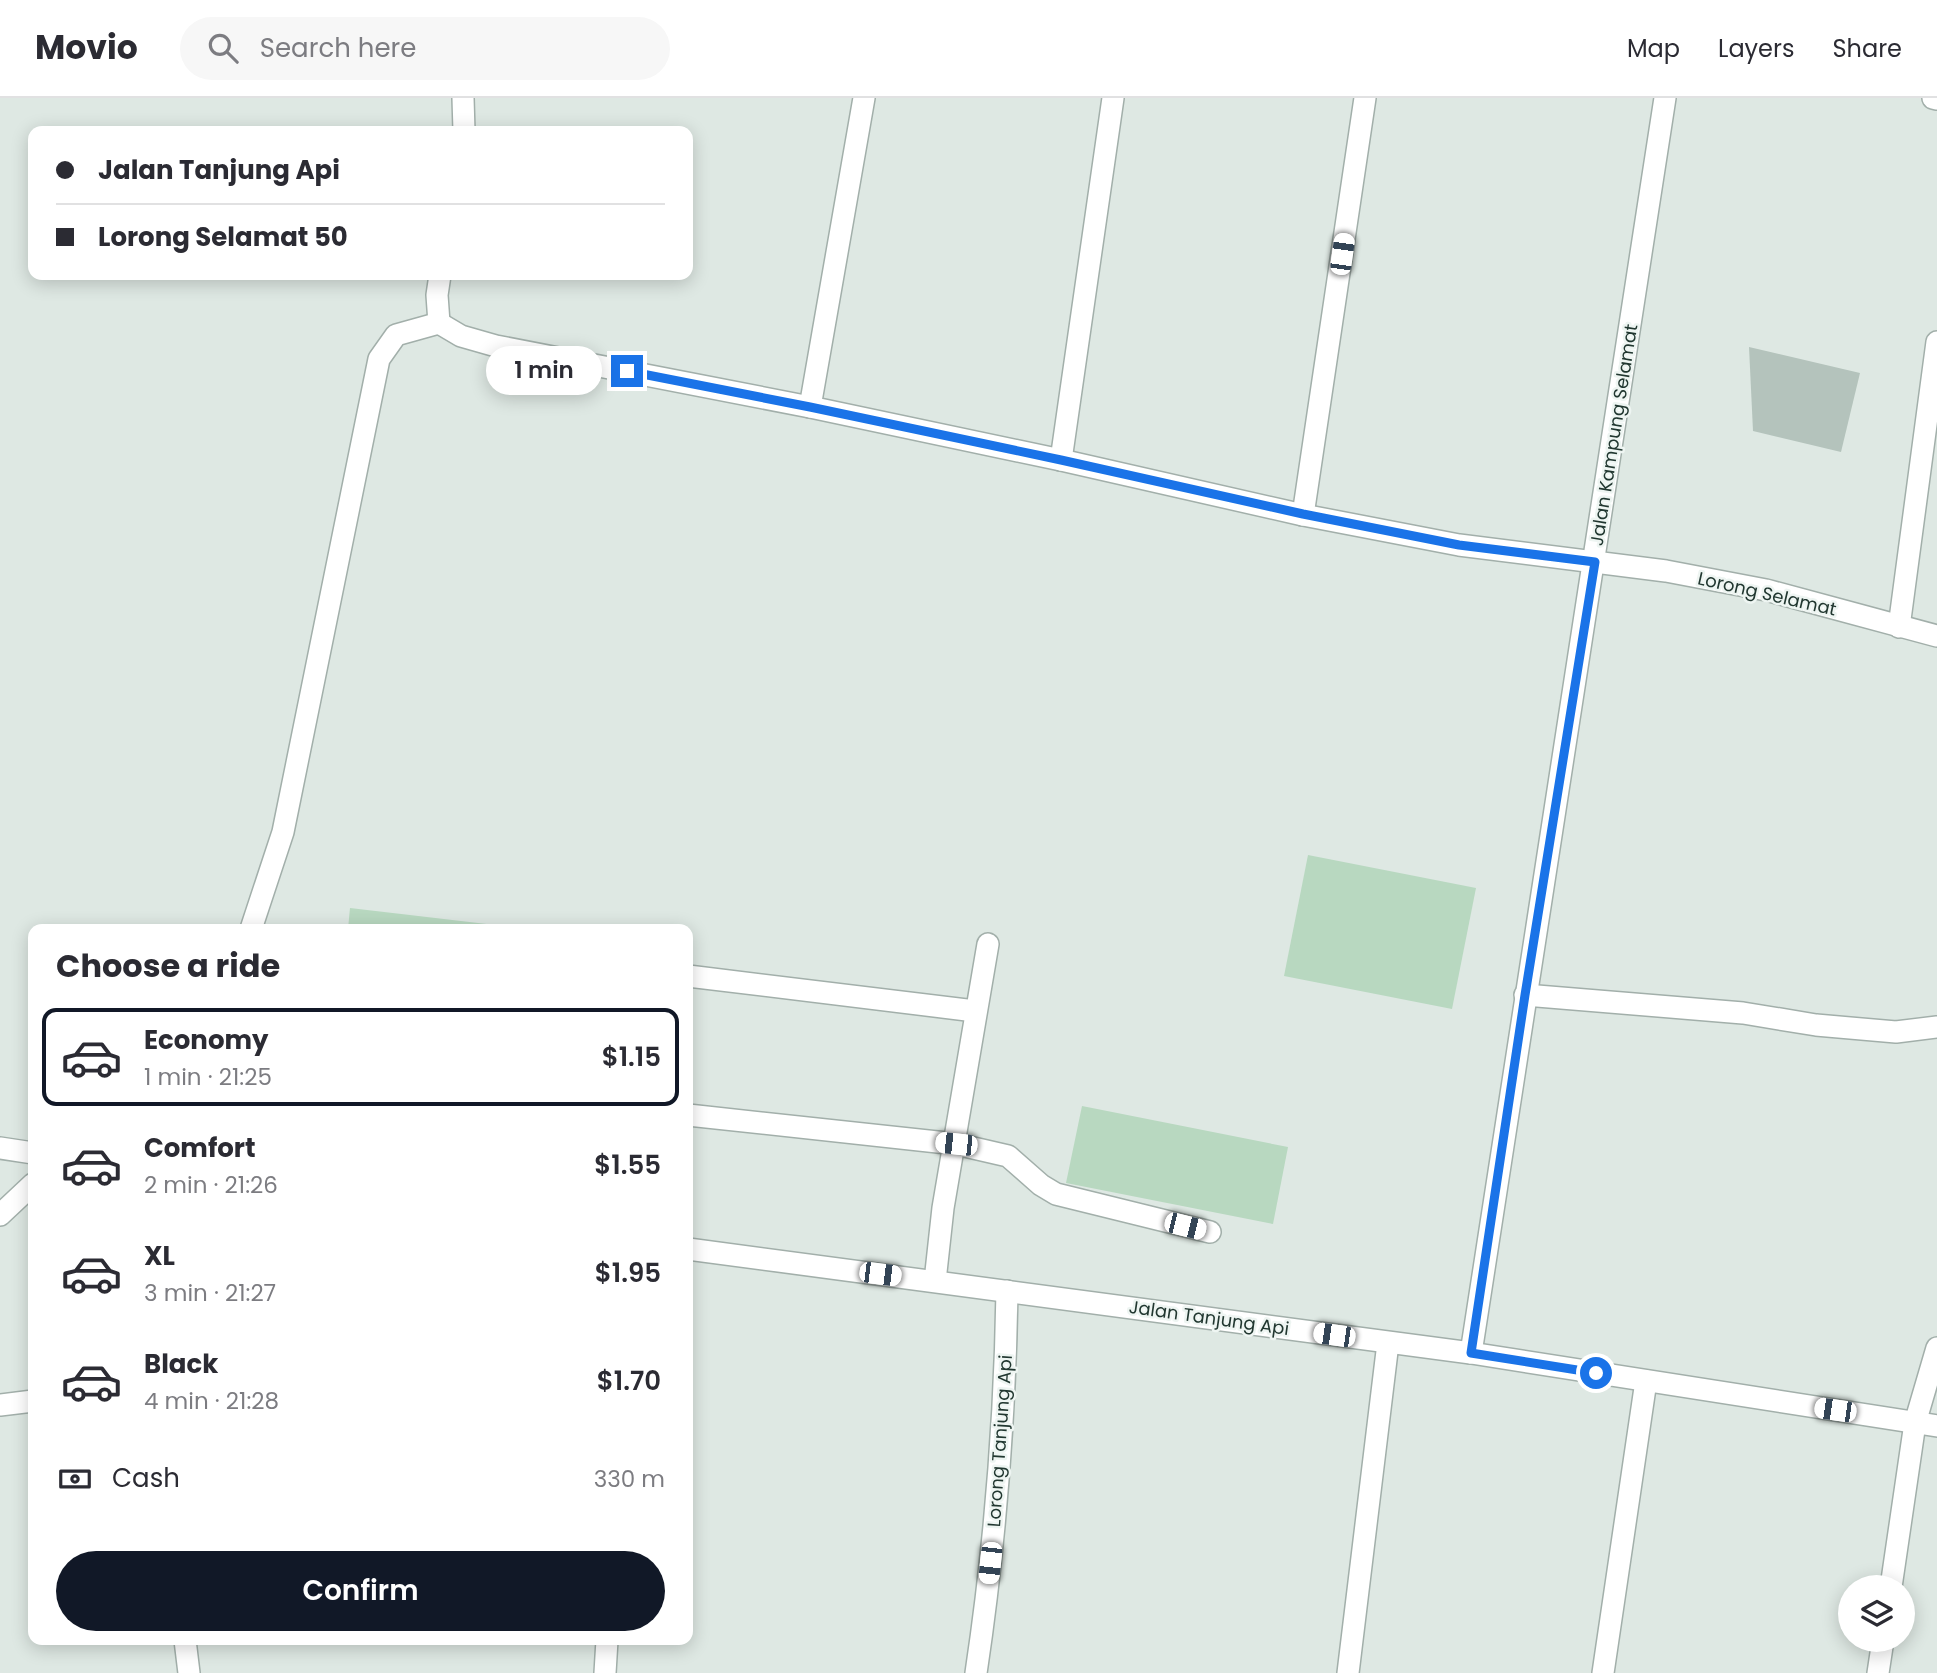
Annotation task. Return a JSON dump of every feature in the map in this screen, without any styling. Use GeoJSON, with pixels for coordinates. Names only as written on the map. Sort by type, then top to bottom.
{"type":"FeatureCollection","features":[{"type":"Feature","properties":{"kind":"street"},"geometry":{"type":"LineString","coordinates":[[463,98],[464,126]]}},
{"type":"Feature","properties":{"kind":"street"},"geometry":{"type":"LineString","coordinates":[[810,407],[864,98]]}},
{"type":"Feature","properties":{"kind":"street"},"geometry":{"type":"LineString","coordinates":[[1061,460],[1112,98]]}},
{"type":"Feature","properties":{"kind":"street"},"geometry":{"type":"LineString","coordinates":[[1303,514],[1365,98]]}},
{"type":"Feature","properties":{"kind":"street","name":"Jalan Kampung Selamat"},"geometry":{"type":"LineString","coordinates":[[1471,1353],[1595,562],[1664,98]]}},
{"type":"Feature","properties":{"kind":"street"},"geometry":{"type":"LineString","coordinates":[[253,924],[283,832],[379,359],[396,335],[439,323],[437,295],[439,280]]}},
{"type":"Feature","properties":{"kind":"street","name":"Lorong Selamat"},"geometry":{"type":"LineString","coordinates":[[439,323],[461,336],[496,346],[810,407],[1303,514],[1459,545],[1666,571],[1766,590],[1937,636]]}},
{"type":"Feature","properties":{"kind":"street"},"geometry":{"type":"LineString","coordinates":[[1899,627],[1937,342]]}},
{"type":"Feature","properties":{"kind":"street"},"geometry":{"type":"LineString","coordinates":[[935,1281],[943,1208],[988,944]]}},
{"type":"Feature","properties":{"kind":"street"},"geometry":{"type":"LineString","coordinates":[[693,977],[975,1011]]}},
{"type":"Feature","properties":{"kind":"street"},"geometry":{"type":"LineString","coordinates":[[1525,995],[1742,1013],[1816,1025],[1896,1032],[1937,1027]]}},
{"type":"Feature","properties":{"kind":"street"},"geometry":{"type":"LineString","coordinates":[[693,1116],[956,1144],[1008,1156],[1041,1185],[1056,1194],[1210,1232]]}},
{"type":"Feature","properties":{"kind":"street"},"geometry":{"type":"LineString","coordinates":[[0,1148],[28,1152]]}},
{"type":"Feature","properties":{"kind":"street"},"geometry":{"type":"LineString","coordinates":[[0,1215],[28,1189]]}},
{"type":"Feature","properties":{"kind":"street","name":"Jalan Tanjung Api"},"geometry":{"type":"LineString","coordinates":[[693,1251],[1471,1353],[1937,1426]]}},
{"type":"Feature","properties":{"kind":"street","name":"Lorong Tanjung Api"},"geometry":{"type":"LineString","coordinates":[[976,1673],[1001,1460],[1007,1291]]}},
{"type":"Feature","properties":{"kind":"street"},"geometry":{"type":"LineString","coordinates":[[1348,1673],[1388,1343]]}},
{"type":"Feature","properties":{"kind":"street"},"geometry":{"type":"LineString","coordinates":[[1893,1575],[1915,1423],[1937,1349]]}},
{"type":"Feature","properties":{"kind":"street"},"geometry":{"type":"LineString","coordinates":[[1604,1673],[1646,1381]]}},
{"type":"Feature","properties":{"kind":"street"},"geometry":{"type":"LineString","coordinates":[[0,1405],[28,1402]]}},
{"type":"Feature","properties":{"kind":"street"},"geometry":{"type":"LineString","coordinates":[[186,1645],[189,1673]]}},
{"type":"Feature","properties":{"kind":"street"},"geometry":{"type":"LineString","coordinates":[[605,1673],[607,1645]]}},
{"type":"Feature","properties":{"kind":"street"},"geometry":{"type":"LineString","coordinates":[[1878,1673],[1881,1652]]}},
{"type":"Feature","properties":{"kind":"green space"},"geometry":{"type":"Polygon","coordinates":[[[1308,855],[1476,888],[1452,1009],[1284,976],[1308,855]]]}},
{"type":"Feature","properties":{"kind":"green space"},"geometry":{"type":"Polygon","coordinates":[[[350,908],[486,924],[348,924],[350,908]]]}},
{"type":"Feature","properties":{"kind":"green space"},"geometry":{"type":"Polygon","coordinates":[[[1082,1106],[1288,1147],[1273,1224],[1066,1183],[1082,1106]]]}},
{"type":"Feature","properties":{"kind":"building"},"geometry":{"type":"Polygon","coordinates":[[[1749,347],[1860,373],[1841,452],[1753,431],[1749,347]]]}},
{"type":"Feature","properties":{"kind":"route"},"geometry":{"type":"LineString","coordinates":[[627,371],[810,407],[1303,514],[1459,545],[1595,562],[1471,1353],[1596,1373]]}}]}
